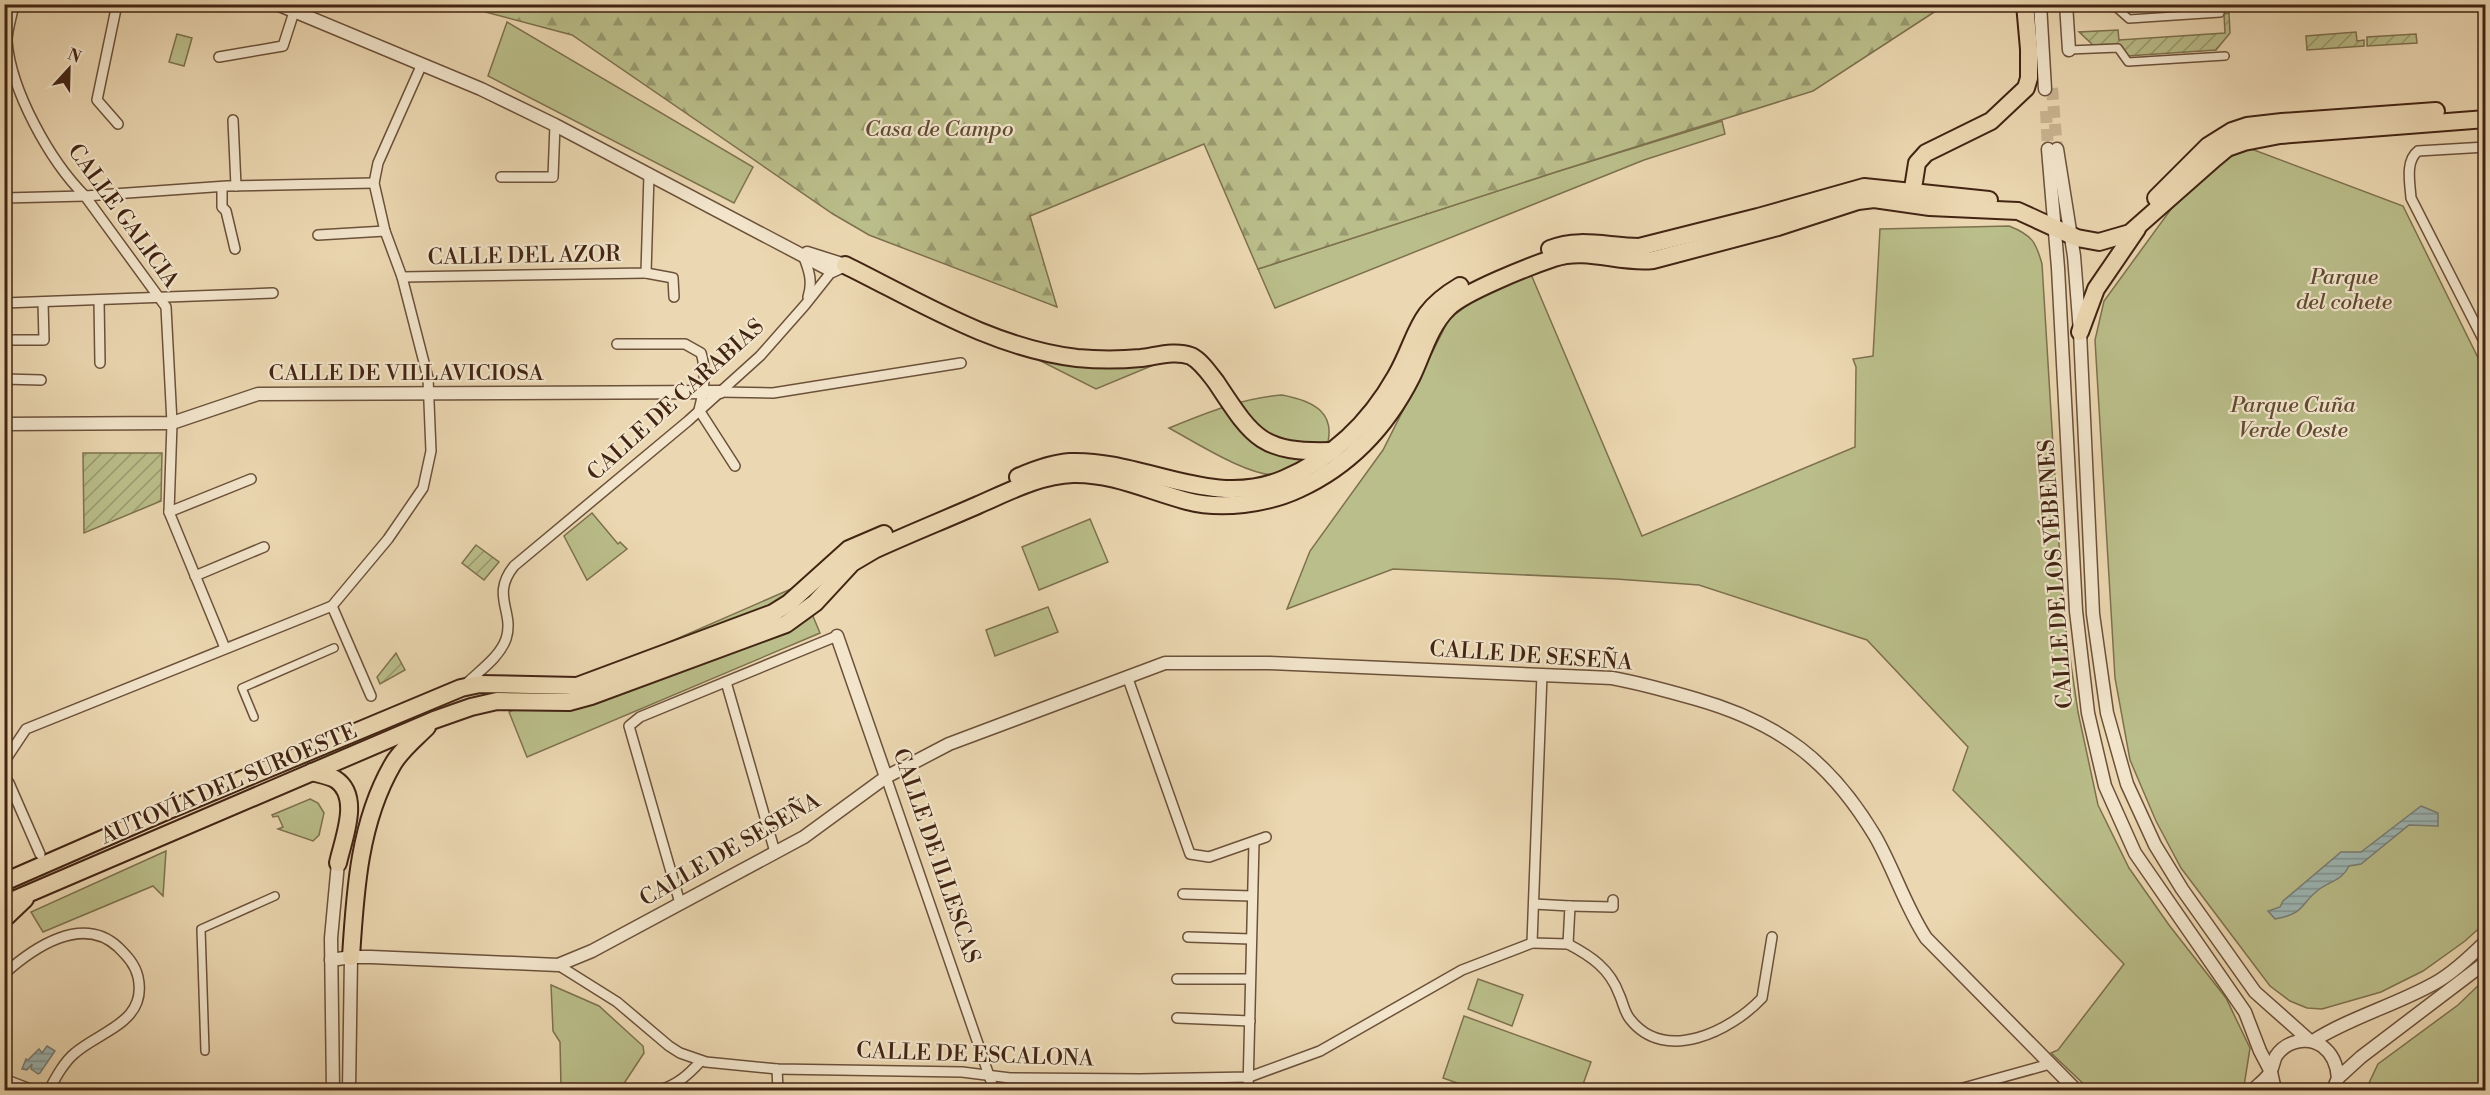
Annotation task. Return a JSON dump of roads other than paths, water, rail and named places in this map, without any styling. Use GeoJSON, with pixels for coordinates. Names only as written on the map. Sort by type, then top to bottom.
{"type":"FeatureCollection","features":[{"type":"Feature","properties":{"kind":"highway"},"geometry":{"type":"LineString","coordinates":[[2026,4],[2029,48],[2029,78],[2026,88],[1991,121],[1926,153],[1917,163],[1913,196],[1952,209],[2018,211],[2099,232],[2113,230],[2139,215],[2208,146],[2232,131],[2247,126],[2486,108]]}},
{"type":"Feature","properties":{"kind":"highway"},"geometry":{"type":"LineString","coordinates":[[2061,224],[2077,238],[2099,242],[2130,233],[2221,153],[2244,142],[2280,135],[2486,119]]}},
{"type":"Feature","properties":{"kind":"highway","name":"AUTOVÍA DEL SUROESTE"},"geometry":{"type":"LineString","coordinates":[[4,882],[179,805],[461,688],[480,684],[577,686],[772,613],[789,603],[849,549],[1039,468],[1069,462],[1109,464],[1195,487],[1223,489],[1256,486],[1283,479],[1332,451],[1369,417],[1396,376],[1428,310],[1459,287],[1555,247],[1586,242],[1639,247],[1856,189],[1884,188],[1913,196]]}},
{"type":"Feature","properties":{"kind":"highway","name":"AUTOVÍA DEL SUROESTE"},"geometry":{"type":"LineString","coordinates":[[4,904],[434,720],[497,701],[550,703],[580,699],[786,624],[806,611],[842,572],[874,550],[1036,481],[1070,474],[1088,474],[1207,505],[1261,501],[1297,490],[1348,459],[1374,434],[1398,401],[1429,336],[1449,307],[1469,293],[1555,258],[1597,254],[1639,261],[1653,260],[1778,227],[1858,201],[1913,196]]}},
{"type":"Feature","properties":{"kind":"highway"},"geometry":{"type":"LineString","coordinates":[[2080,332],[2096,289],[2140,225]]}},
{"type":"Feature","properties":{"kind":"highway"},"geometry":{"type":"LineString","coordinates":[[839,268],[964,325],[1024,347],[1097,359],[1142,358],[1172,353],[1190,356],[1209,372],[1235,411],[1256,436],[1269,444],[1298,452],[1332,451]]}},
{"type":"Feature","properties":{"kind":"highway"},"geometry":{"type":"LineString","coordinates":[[351,957],[356,888],[374,808],[393,763],[434,720]]}},
{"type":"Feature","properties":{"kind":"highway"},"geometry":{"type":"LineString","coordinates":[[312,772],[335,779],[346,790],[350,807],[338,863]]}},
{"type":"Feature","properties":{"kind":"highway"},"geometry":{"type":"LineString","coordinates":[[344,836],[365,842]]}},
{"type":"Feature","properties":{"kind":"highway"},"geometry":{"type":"LineString","coordinates":[[4,919],[32,892]]}},
{"type":"Feature","properties":{"kind":"street","name":"CALLE GALICIA"},"geometry":{"type":"LineString","coordinates":[[14,4],[6,39],[19,93],[30,116],[70,182],[85,196],[166,307],[172,423],[169,512]]}},
{"type":"Feature","properties":{"kind":"street"},"geometry":{"type":"LineString","coordinates":[[117,4],[97,100],[118,124]]}},
{"type":"Feature","properties":{"kind":"street"},"geometry":{"type":"LineString","coordinates":[[277,4],[422,64],[555,125],[791,249],[839,268]]}},
{"type":"Feature","properties":{"kind":"street"},"geometry":{"type":"LineString","coordinates":[[2040,4],[2048,88],[2048,4]]}},
{"type":"Feature","properties":{"kind":"street"},"geometry":{"type":"LineString","coordinates":[[2066,4],[2068,50],[2118,48],[2128,62],[2225,56]]}},
{"type":"Feature","properties":{"kind":"street"},"geometry":{"type":"LineString","coordinates":[[2112,4],[2129,19],[2220,13]]}},
{"type":"Feature","properties":{"kind":"street"},"geometry":{"type":"LineString","coordinates":[[219,57],[283,46],[294,12]]}},
{"type":"Feature","properties":{"kind":"street"},"geometry":{"type":"LineString","coordinates":[[4,762],[26,729],[332,606],[388,539],[423,488],[431,451],[428,378],[402,277],[386,231],[374,183],[378,163],[422,64]]}},
{"type":"Feature","properties":{"kind":"street"},"geometry":{"type":"LineString","coordinates":[[233,120],[236,186]]}},
{"type":"Feature","properties":{"kind":"street"},"geometry":{"type":"LineString","coordinates":[[501,177],[553,177],[555,125]]}},
{"type":"Feature","properties":{"kind":"street"},"geometry":{"type":"LineString","coordinates":[[2486,147],[2418,151],[2411,159],[2411,198],[2486,345]]}},
{"type":"Feature","properties":{"kind":"street","name":"CALLE DE LOS YÉBENES"},"geometry":{"type":"LineString","coordinates":[[2275,1090],[2271,1072],[2245,1012],[2135,853],[2105,786],[2088,713],[2076,611],[2058,268],[2061,224],[2053,149],[2061,224],[2080,332],[2093,614],[2107,713],[2127,784],[2155,845],[2182,889],[2255,992],[2311,1041],[2326,1049],[2337,1067],[2335,1084]]}},
{"type":"Feature","properties":{"kind":"street","name":"CALLE DEL AZOR"},"geometry":{"type":"LineString","coordinates":[[646,273],[649,174]]}},
{"type":"Feature","properties":{"kind":"street"},"geometry":{"type":"LineString","coordinates":[[4,198],[85,196],[111,192],[236,186],[374,183]]}},
{"type":"Feature","properties":{"kind":"street"},"geometry":{"type":"LineString","coordinates":[[222,187],[222,207],[226,211],[235,249]]}},
{"type":"Feature","properties":{"kind":"street"},"geometry":{"type":"LineString","coordinates":[[318,235],[386,231]]}},
{"type":"Feature","properties":{"kind":"street"},"geometry":{"type":"LineString","coordinates":[[791,249],[839,268]]}},
{"type":"Feature","properties":{"kind":"street"},"geometry":{"type":"LineString","coordinates":[[803,255],[809,270],[811,288],[806,306]]}},
{"type":"Feature","properties":{"kind":"street","name":"CALLE DE CARABIAS"},"geometry":{"type":"LineString","coordinates":[[461,688],[499,653],[506,638],[508,625],[502,593],[508,573],[760,356],[839,268]]}},
{"type":"Feature","properties":{"kind":"street","name":"CALLE DEL AZOR"},"geometry":{"type":"LineString","coordinates":[[402,277],[646,273],[673,278],[674,297]]}},
{"type":"Feature","properties":{"kind":"street"},"geometry":{"type":"LineString","coordinates":[[4,303],[273,293]]}},
{"type":"Feature","properties":{"kind":"street"},"geometry":{"type":"LineString","coordinates":[[99,300],[100,363]]}},
{"type":"Feature","properties":{"kind":"street"},"geometry":{"type":"LineString","coordinates":[[4,340],[44,340],[44,302]]}},
{"type":"Feature","properties":{"kind":"street"},"geometry":{"type":"LineString","coordinates":[[617,344],[685,344],[701,352],[704,362],[704,393],[699,410],[735,466]]}},
{"type":"Feature","properties":{"kind":"street","name":"CALLE DE VILLAVICIOSA"},"geometry":{"type":"LineString","coordinates":[[4,424],[172,423],[258,394],[773,393],[961,363]]}},
{"type":"Feature","properties":{"kind":"street"},"geometry":{"type":"LineString","coordinates":[[4,379],[41,380]]}},
{"type":"Feature","properties":{"kind":"street"},"geometry":{"type":"LineString","coordinates":[[225,648],[169,512],[251,479]]}},
{"type":"Feature","properties":{"kind":"street"},"geometry":{"type":"LineString","coordinates":[[195,576],[264,547]]}},
{"type":"Feature","properties":{"kind":"street"},"geometry":{"type":"LineString","coordinates":[[332,606],[371,696]]}},
{"type":"Feature","properties":{"kind":"street"},"geometry":{"type":"LineString","coordinates":[[680,903],[629,726],[640,717],[837,636]]}},
{"type":"Feature","properties":{"kind":"street","name":"CALLE DE ILLESCAS"},"geometry":{"type":"LineString","coordinates":[[837,636],[994,1090]]}},
{"type":"Feature","properties":{"kind":"street"},"geometry":{"type":"LineString","coordinates":[[254,717],[242,688],[334,648]]}},
{"type":"Feature","properties":{"kind":"street","name":"CALLE DE SESEÑA"},"geometry":{"type":"LineString","coordinates":[[331,960],[351,957],[558,964],[592,951],[804,837],[886,777],[949,744],[1127,675],[1166,663],[1209,661],[1612,678],[1722,706],[1767,727],[1810,755],[1836,780],[1866,822],[1926,938],[2076,1090]]}},
{"type":"Feature","properties":{"kind":"street"},"geometry":{"type":"LineString","coordinates":[[1532,943],[1542,674]]}},
{"type":"Feature","properties":{"kind":"street"},"geometry":{"type":"LineString","coordinates":[[1127,675],[1190,854],[1209,857],[1266,837]]}},
{"type":"Feature","properties":{"kind":"street"},"geometry":{"type":"LineString","coordinates":[[726,682],[775,852]]}},
{"type":"Feature","properties":{"kind":"street"},"geometry":{"type":"LineString","coordinates":[[4,780],[9,783],[40,854]]}},
{"type":"Feature","properties":{"kind":"street"},"geometry":{"type":"LineString","coordinates":[[1248,1090],[1254,842]]}},
{"type":"Feature","properties":{"kind":"street"},"geometry":{"type":"LineString","coordinates":[[333,1090],[331,960],[338,863]]}},
{"type":"Feature","properties":{"kind":"street"},"geometry":{"type":"LineString","coordinates":[[1183,894],[1252,896]]}},
{"type":"Feature","properties":{"kind":"street"},"geometry":{"type":"LineString","coordinates":[[206,1051],[201,929],[274,896]]}},
{"type":"Feature","properties":{"kind":"street"},"geometry":{"type":"LineString","coordinates":[[1534,904],[1613,907],[1613,900]]}},
{"type":"Feature","properties":{"kind":"street"},"geometry":{"type":"LineString","coordinates":[[1568,944],[1570,906]]}},
{"type":"Feature","properties":{"kind":"street"},"geometry":{"type":"LineString","coordinates":[[4,974],[47,944],[79,932],[103,937],[113,943],[131,960],[138,978],[137,1000],[129,1015],[120,1025],[75,1052],[49,1090]]}},
{"type":"Feature","properties":{"kind":"street"},"geometry":{"type":"LineString","coordinates":[[1188,937],[1251,939]]}},
{"type":"Feature","properties":{"kind":"street","name":"CALLE DE ESCALONA"},"geometry":{"type":"LineString","coordinates":[[558,964],[617,1002],[669,1046],[701,1061],[777,1069],[912,1070],[988,1074],[1010,1078],[1249,1077],[1320,1051],[1462,970],[1532,943],[1568,944],[1587,954],[1610,974],[1630,1019],[1643,1032],[1660,1039],[1697,1039],[1725,1027],[1762,998],[1772,937]]}},
{"type":"Feature","properties":{"kind":"street"},"geometry":{"type":"LineString","coordinates":[[2253,1090],[2271,1072],[2276,1057],[2283,1049],[2294,1042],[2311,1041],[2339,1024],[2389,1006],[2438,982],[2486,941]]}},
{"type":"Feature","properties":{"kind":"street"},"geometry":{"type":"LineString","coordinates":[[349,1090],[351,957]]}},
{"type":"Feature","properties":{"kind":"street"},"geometry":{"type":"LineString","coordinates":[[2335,1084],[2391,1033],[2486,962]]}},
{"type":"Feature","properties":{"kind":"street"},"geometry":{"type":"LineString","coordinates":[[1177,979],[1251,979]]}},
{"type":"Feature","properties":{"kind":"street"},"geometry":{"type":"LineString","coordinates":[[1177,1018],[1250,1021]]}},
{"type":"Feature","properties":{"kind":"street"},"geometry":{"type":"LineString","coordinates":[[660,1090],[675,1085],[701,1061]]}},
{"type":"Feature","properties":{"kind":"street"},"geometry":{"type":"LineString","coordinates":[[1956,1090],[2050,1064]]}},
{"type":"Feature","properties":{"kind":"street"},"geometry":{"type":"LineString","coordinates":[[777,1069],[778,1090]]}},
{"type":"Feature","properties":{"kind":"street"},"geometry":{"type":"LineString","coordinates":[[4,1079],[33,1090]]}},
{"type":"Feature","properties":{"kind":"water"},"geometry":{"type":"Polygon","coordinates":[[[2421,806],[2438,813],[2438,826],[2409,825],[2361,864],[2349,866],[2340,877],[2314,893],[2293,914],[2275,919],[2268,911],[2280,907],[2283,901],[2341,852],[2361,852],[2421,806]]]}},
{"type":"Feature","properties":{"kind":"water"},"geometry":{"type":"Polygon","coordinates":[[[47,1046],[55,1051],[40,1073],[31,1069],[32,1064],[27,1070],[22,1069],[26,1059],[28,1060],[39,1049],[42,1053],[47,1046]]]}},
{"type":"Feature","properties":{"kind":"tunnel"},"geometry":{"type":"LineString","coordinates":[[2052,88],[2057,149]]}},
{"type":"Feature","properties":{"kind":"tunnel"},"geometry":{"type":"LineString","coordinates":[[2046,111],[2048,149]]}},
{"type":"Feature","properties":{"kind":"park label","name":"Casa de Campo"},"geometry":{"type":"Point","coordinates":[939,129]}},
{"type":"Feature","properties":{"kind":"park label","name":"Parque del cohete"},"geometry":{"type":"Point","coordinates":[2344,290]}},
{"type":"Feature","properties":{"kind":"park label","name":"Parque Cuña Verde Oeste"},"geometry":{"type":"Point","coordinates":[2293,418]}}]}
